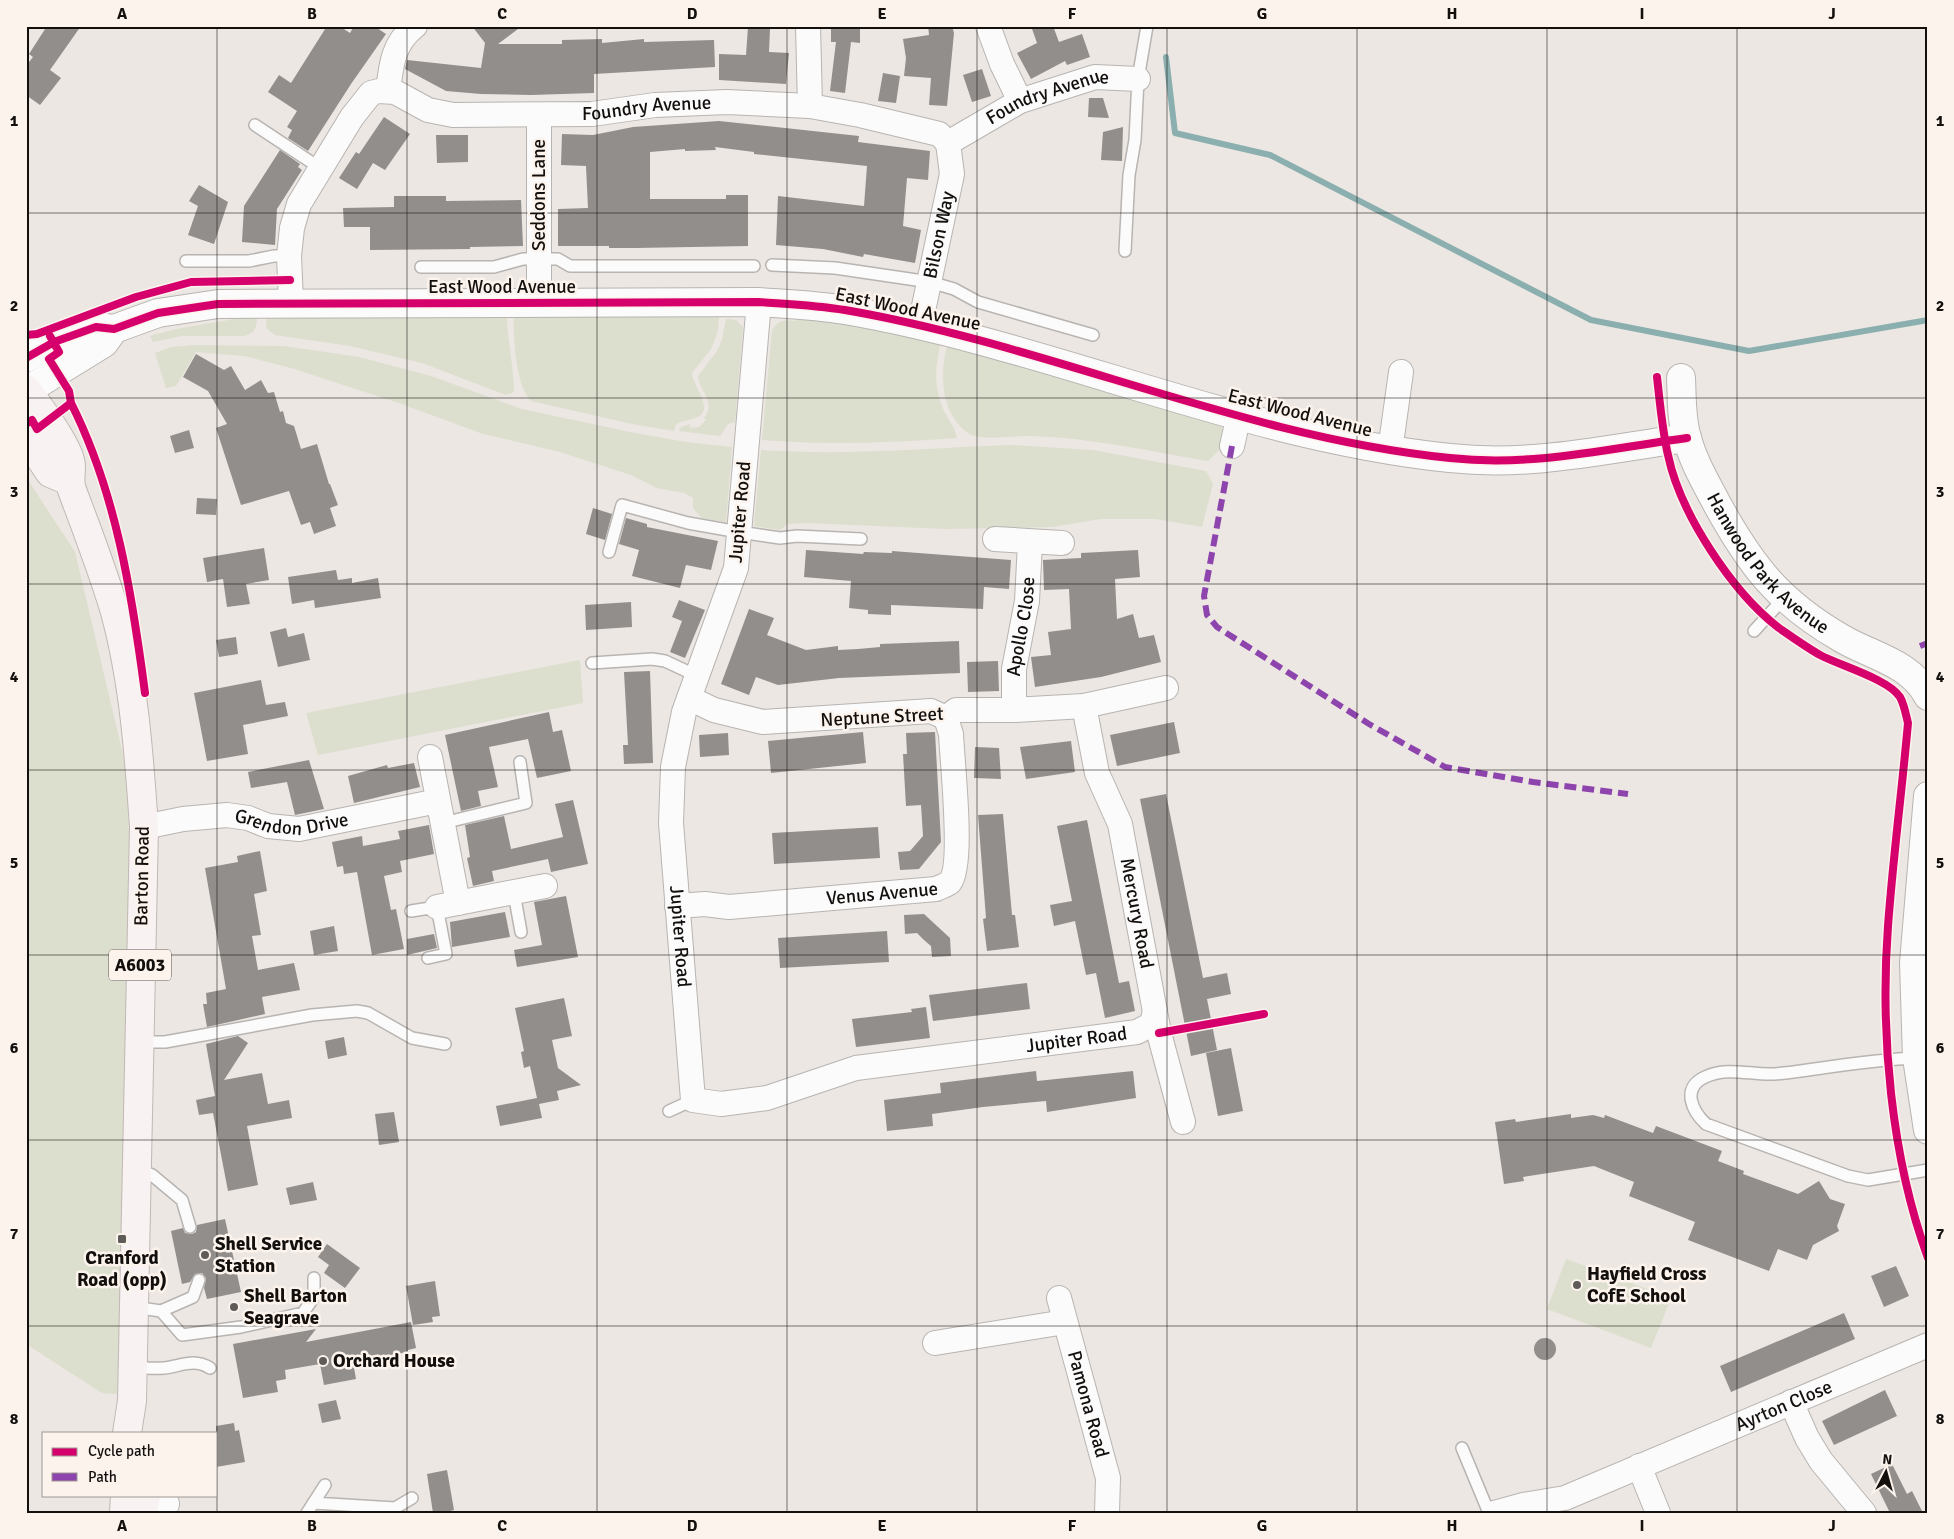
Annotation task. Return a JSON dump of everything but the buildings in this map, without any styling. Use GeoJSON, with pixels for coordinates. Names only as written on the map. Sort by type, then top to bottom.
{"type":"FeatureCollection","features":[{"type":"Feature","properties":{"kind":"main road","name":"Barton Road"},"geometry":{"type":"LineString","coordinates":[[27,390],[48,420],[70,461],[68,481],[115,613],[130,685],[139,752],[144,827],[132,1401],[127,1432]]}},
{"type":"Feature","properties":{"kind":"main road"},"geometry":{"type":"LineString","coordinates":[[26,437],[50,473],[68,481]]}},
{"type":"Feature","properties":{"kind":"main road","name":"Barton Road"},"geometry":{"type":"LineString","coordinates":[[132,1401],[144,1432]]}},
{"type":"Feature","properties":{"kind":"street"},"geometry":{"type":"LineString","coordinates":[[291,303],[290,256],[292,228],[299,204],[365,98],[371,93],[388,91],[396,47],[415,26]]}},
{"type":"Feature","properties":{"kind":"street"},"geometry":{"type":"LineString","coordinates":[[808,26],[810,106]]}},
{"type":"Feature","properties":{"kind":"street"},"geometry":{"type":"LineString","coordinates":[[988,26],[1002,64],[1020,101]]}},
{"type":"Feature","properties":{"kind":"street","name":"Foundry Avenue"},"geometry":{"type":"LineString","coordinates":[[388,91],[441,113],[539,116],[592,114],[655,105],[727,102],[810,106],[939,134],[948,143],[1020,101],[1095,77],[1138,79]]}},
{"type":"Feature","properties":{"kind":"street","name":"Seddons Lane"},"geometry":{"type":"LineString","coordinates":[[539,116],[539,304]]}},
{"type":"Feature","properties":{"kind":"street","name":"Bilson Way"},"geometry":{"type":"LineString","coordinates":[[920,325],[952,174],[948,143]]}},
{"type":"Feature","properties":{"kind":"street","name":"East Wood Avenue"},"geometry":{"type":"LineString","coordinates":[[26,358],[54,342],[96,328],[114,329],[158,313],[188,307],[291,303],[539,304],[759,302],[842,310],[920,325],[1239,415],[1367,448],[1452,459],[1540,460],[1686,438]]}},
{"type":"Feature","properties":{"kind":"street","name":"Jupiter Road"},"geometry":{"type":"LineString","coordinates":[[759,302],[736,568],[689,698],[673,767],[671,823],[693,1100],[721,1104],[766,1098],[856,1068],[1137,1032],[1152,1024],[1155,1012]]}},
{"type":"Feature","properties":{"kind":"street","name":"East Wood Avenue"},"geometry":{"type":"LineString","coordinates":[[27,390],[104,343],[114,329]]}},
{"type":"Feature","properties":{"kind":"street"},"geometry":{"type":"LineString","coordinates":[[1390,451],[1400,372]]}},
{"type":"Feature","properties":{"kind":"street","name":"Hanwood Park Avenue"},"geometry":{"type":"LineString","coordinates":[[1681,378],[1686,438],[1705,481],[1752,562],[1784,598],[1810,619],[1844,640],[1900,667],[1921,684],[1928,696]]}},
{"type":"Feature","properties":{"kind":"street"},"geometry":{"type":"LineString","coordinates":[[1232,446],[1239,415]]}},
{"type":"Feature","properties":{"kind":"street"},"geometry":{"type":"LineString","coordinates":[[996,540],[1062,544]]}},
{"type":"Feature","properties":{"kind":"street","name":"Apollo Close"},"geometry":{"type":"LineString","coordinates":[[1014,710],[1014,669],[1027,601],[1030,543]]}},
{"type":"Feature","properties":{"kind":"street","name":"Neptune Street"},"geometry":{"type":"LineString","coordinates":[[689,698],[714,710],[763,722],[932,712],[946,718],[956,710],[1014,710],[1084,706],[1166,688]]}},
{"type":"Feature","properties":{"kind":"street","name":"Mercury Road"},"geometry":{"type":"LineString","coordinates":[[1084,706],[1097,773],[1120,824],[1155,1012],[1183,1122]]}},
{"type":"Feature","properties":{"kind":"street","name":"Venus Avenue"},"geometry":{"type":"LineString","coordinates":[[677,906],[705,904],[729,907],[926,890],[936,889],[950,882],[957,866],[957,840],[950,734],[946,718]]}},
{"type":"Feature","properties":{"kind":"street"},"geometry":{"type":"LineString","coordinates":[[430,757],[441,812],[447,905],[545,886]]}},
{"type":"Feature","properties":{"kind":"street"},"geometry":{"type":"LineString","coordinates":[[1928,796],[1914,962],[1918,1058],[1928,1130]]}},
{"type":"Feature","properties":{"kind":"street","name":"Grendon Drive"},"geometry":{"type":"LineString","coordinates":[[144,827],[183,819],[227,815],[248,818],[268,826],[299,829],[441,812]]}},
{"type":"Feature","properties":{"kind":"street","name":"Pamona Road"},"geometry":{"type":"LineString","coordinates":[[1059,1298],[1108,1478],[1107,1513]]}},
{"type":"Feature","properties":{"kind":"street"},"geometry":{"type":"LineString","coordinates":[[935,1343],[1066,1322]]}},
{"type":"Feature","properties":{"kind":"street","name":"Ayrton Close"},"geometry":{"type":"LineString","coordinates":[[1494,1513],[1523,1505],[1565,1498],[1928,1345]]}},
{"type":"Feature","properties":{"kind":"street"},"geometry":{"type":"LineString","coordinates":[[1791,1402],[1807,1438],[1821,1461],[1864,1513]]}},
{"type":"Feature","properties":{"kind":"street"},"geometry":{"type":"LineString","coordinates":[[1640,1466],[1658,1513]]}},
{"type":"Feature","properties":{"kind":"lane"},"geometry":{"type":"LineString","coordinates":[[1125,251],[1129,175],[1135,140],[1138,79],[1147,26]]}},
{"type":"Feature","properties":{"kind":"lane"},"geometry":{"type":"LineString","coordinates":[[255,125],[320,168]]}},
{"type":"Feature","properties":{"kind":"lane"},"geometry":{"type":"LineString","coordinates":[[186,261],[250,261],[274,256],[290,256]]}},
{"type":"Feature","properties":{"kind":"lane"},"geometry":{"type":"LineString","coordinates":[[421,267],[494,267],[523,259],[558,259],[570,266],[754,266]]}},
{"type":"Feature","properties":{"kind":"lane"},"geometry":{"type":"LineString","coordinates":[[772,264],[835,268],[930,282],[954,289],[978,302],[1093,335]]}},
{"type":"Feature","properties":{"kind":"lane"},"geometry":{"type":"LineString","coordinates":[[609,552],[622,505],[688,523],[780,538],[797,536],[861,539]]}},
{"type":"Feature","properties":{"kind":"lane"},"geometry":{"type":"LineString","coordinates":[[1754,631],[1784,598]]}},
{"type":"Feature","properties":{"kind":"lane"},"geometry":{"type":"LineString","coordinates":[[592,663],[652,659],[665,661],[698,676]]}},
{"type":"Feature","properties":{"kind":"lane"},"geometry":{"type":"LineString","coordinates":[[441,812],[526,803],[520,762]]}},
{"type":"Feature","properties":{"kind":"lane"},"geometry":{"type":"LineString","coordinates":[[514,893],[521,932]]}},
{"type":"Feature","properties":{"kind":"lane"},"geometry":{"type":"LineString","coordinates":[[411,911],[447,905],[446,954],[428,958]]}},
{"type":"Feature","properties":{"kind":"lane"},"geometry":{"type":"LineString","coordinates":[[139,1042],[165,1042],[312,1015],[357,1011],[368,1013],[412,1038],[445,1044]]}},
{"type":"Feature","properties":{"kind":"lane"},"geometry":{"type":"LineString","coordinates":[[1918,1058],[1888,1059],[1770,1074],[1728,1071],[1705,1077],[1696,1084],[1691,1094],[1691,1106],[1695,1114],[1706,1124],[1848,1176],[1868,1180],[1928,1170]]}},
{"type":"Feature","properties":{"kind":"lane"},"geometry":{"type":"LineString","coordinates":[[669,1111],[693,1100]]}},
{"type":"Feature","properties":{"kind":"lane"},"geometry":{"type":"LineString","coordinates":[[136,1168],[152,1174],[182,1200],[190,1227]]}},
{"type":"Feature","properties":{"kind":"lane"},"geometry":{"type":"LineString","coordinates":[[161,1311],[182,1335],[241,1327],[303,1313],[314,1297],[314,1278]]}},
{"type":"Feature","properties":{"kind":"lane"},"geometry":{"type":"LineString","coordinates":[[133,1307],[161,1311],[192,1297],[199,1280]]}},
{"type":"Feature","properties":{"kind":"lane"},"geometry":{"type":"LineString","coordinates":[[132,1367],[164,1368],[194,1362],[202,1363],[210,1368]]}},
{"type":"Feature","properties":{"kind":"lane"},"geometry":{"type":"LineString","coordinates":[[1462,1448],[1489,1513]]}},
{"type":"Feature","properties":{"kind":"lane"},"geometry":{"type":"LineString","coordinates":[[310,1508],[325,1484]]}},
{"type":"Feature","properties":{"kind":"lane"},"geometry":{"type":"LineString","coordinates":[[310,1508],[395,1508],[402,1506],[412,1498]]}},
{"type":"Feature","properties":{"kind":"green space"},"geometry":{"type":"Polygon","coordinates":[[[514,313],[719,314],[718,331],[711,349],[692,373],[704,404],[704,410],[701,415],[695,418],[676,424],[674,431],[632,424],[531,401],[521,383],[518,372],[514,313]]]}},
{"type":"Feature","properties":{"kind":"green space"},"geometry":{"type":"Polygon","coordinates":[[[507,314],[514,392],[506,395],[422,363],[350,346],[275,335],[266,328],[267,317],[507,314]]]}},
{"type":"Feature","properties":{"kind":"green space"},"geometry":{"type":"Polygon","coordinates":[[[257,315],[255,329],[244,336],[182,336],[153,342],[150,336],[176,329],[257,315]]]}},
{"type":"Feature","properties":{"kind":"green space"},"geometry":{"type":"Polygon","coordinates":[[[797,315],[941,341],[936,368],[938,395],[957,438],[859,443],[762,440],[772,331],[779,322],[796,321],[797,315]]]}},
{"type":"Feature","properties":{"kind":"green space"},"geometry":{"type":"Polygon","coordinates":[[[726,319],[736,320],[743,327],[735,422],[728,424],[720,436],[679,431],[681,427],[690,424],[690,428],[699,427],[706,420],[704,418],[708,412],[708,401],[698,376],[717,351],[722,340],[726,319]]]}},
{"type":"Feature","properties":{"kind":"green space"},"geometry":{"type":"Polygon","coordinates":[[[948,343],[1219,422],[1224,433],[1224,445],[1208,461],[1076,439],[1032,436],[989,438],[974,436],[959,425],[947,403],[944,391],[943,366],[948,343]]]}},
{"type":"Feature","properties":{"kind":"green space"},"geometry":{"type":"Polygon","coordinates":[[[193,345],[284,346],[359,357],[431,376],[522,409],[630,432],[686,442],[732,447],[726,522],[702,518],[693,508],[693,498],[684,493],[657,488],[631,475],[560,452],[483,434],[402,404],[291,368],[244,356],[196,352],[176,386],[166,388],[155,353],[171,347],[193,345]]]}},
{"type":"Feature","properties":{"kind":"green space"},"geometry":{"type":"Polygon","coordinates":[[[1010,445],[1093,450],[1206,471],[1213,484],[1202,527],[1156,519],[1101,519],[1052,527],[944,529],[808,523],[787,524],[780,530],[754,526],[761,450],[855,452],[1010,445]]]}},
{"type":"Feature","properties":{"kind":"green space"},"geometry":{"type":"Polygon","coordinates":[[[26,477],[75,552],[126,767],[133,918],[126,1277],[117,1394],[102,1393],[26,1344],[26,477]]]}},
{"type":"Feature","properties":{"kind":"green space"},"geometry":{"type":"Polygon","coordinates":[[[580,660],[583,703],[318,755],[306,713],[580,660]]]}},
{"type":"Feature","properties":{"kind":"green space"},"geometry":{"type":"Polygon","coordinates":[[[1566,1259],[1671,1298],[1651,1348],[1547,1309],[1566,1259]]]}},
{"type":"Feature","properties":{"kind":"waterway"},"geometry":{"type":"LineString","coordinates":[[1166,57],[1175,133],[1270,155],[1591,320],[1749,351],[1928,320]]}},
{"type":"Feature","properties":{"kind":"marked path"},"geometry":{"type":"LineString","coordinates":[[1232,446],[1204,596],[1207,615],[1217,627],[1369,724],[1445,767],[1533,782],[1628,794]]}},
{"type":"Feature","properties":{"kind":"marked path"},"geometry":{"type":"LineString","coordinates":[[1920,646],[1928,643]]}},
{"type":"Feature","properties":{"kind":"cycle path"},"geometry":{"type":"LineString","coordinates":[[26,335],[37,334],[136,297],[191,282],[290,280]]}},
{"type":"Feature","properties":{"kind":"cycle path"},"geometry":{"type":"LineString","coordinates":[[26,358],[54,342],[96,327],[114,329],[158,313],[218,304],[759,302],[834,308],[921,326],[996,345],[1221,411],[1297,431],[1373,447],[1450,458],[1510,460],[1569,456],[1687,438]]}},
{"type":"Feature","properties":{"kind":"cycle path"},"geometry":{"type":"LineString","coordinates":[[26,424],[32,420],[37,429],[71,403],[69,391],[49,359],[59,352],[50,336]]}},
{"type":"Feature","properties":{"kind":"cycle path"},"geometry":{"type":"LineString","coordinates":[[1657,377],[1664,436],[1674,478],[1696,526],[1726,573],[1761,613],[1779,628],[1820,655],[1885,684],[1894,690],[1904,706],[1908,723],[1888,926],[1886,967],[1887,1051],[1897,1137],[1905,1179],[1915,1219],[1928,1258]]}},
{"type":"Feature","properties":{"kind":"cycle path"},"geometry":{"type":"LineString","coordinates":[[71,403],[87,437],[111,508],[128,581],[145,693]]}},
{"type":"Feature","properties":{"kind":"cycle path"},"geometry":{"type":"LineString","coordinates":[[1159,1033],[1264,1014]]}},
{"type":"Feature","properties":{"kind":"place","name":"Cranford Road (opp)"},"geometry":{"type":"Point","coordinates":[122,1239]}},
{"type":"Feature","properties":{"kind":"place","name":"Shell Service Station"},"geometry":{"type":"Point","coordinates":[205,1255]}},
{"type":"Feature","properties":{"kind":"place","name":"Hayfield Cross CofE School"},"geometry":{"type":"Point","coordinates":[1577,1285]}},
{"type":"Feature","properties":{"kind":"place","name":"Shell Barton Seagrave"},"geometry":{"type":"Point","coordinates":[234,1307]}},
{"type":"Feature","properties":{"kind":"place","name":"Orchard House"},"geometry":{"type":"Point","coordinates":[323,1361]}}]}
